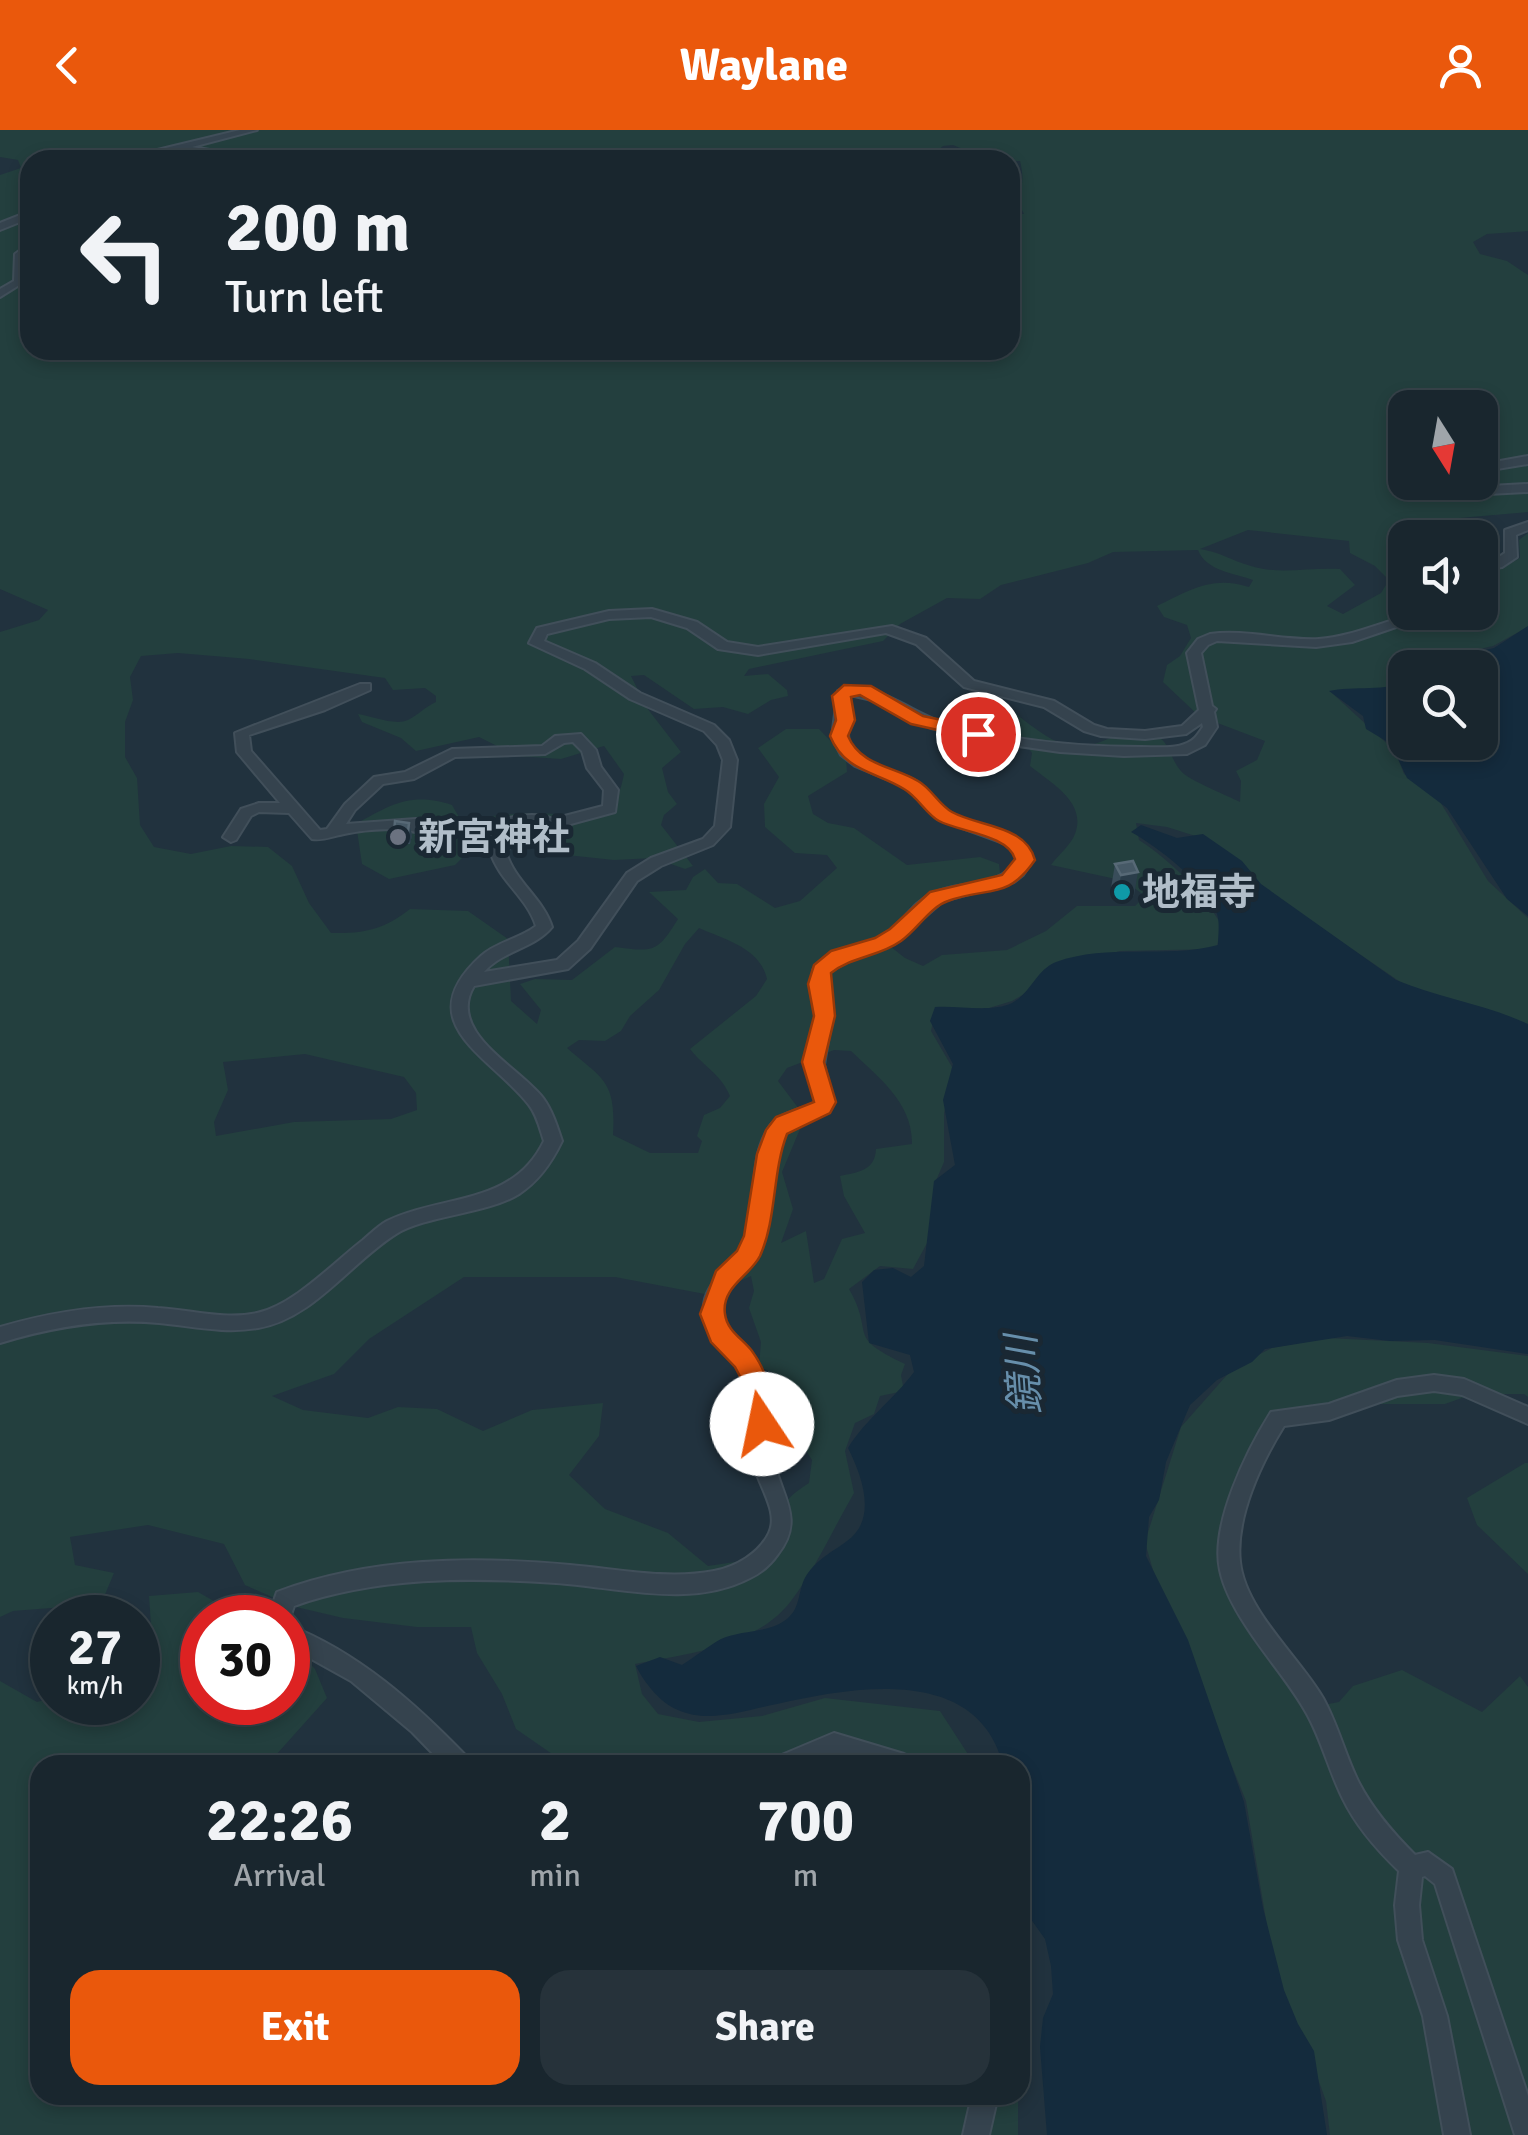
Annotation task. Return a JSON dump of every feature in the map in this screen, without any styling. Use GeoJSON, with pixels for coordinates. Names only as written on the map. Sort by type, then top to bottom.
{"type":"FeatureCollection","features":[{"type":"Feature","properties":{"kind":"street"},"geometry":{"type":"LineString","coordinates":[[167,150],[252,130]]}},
{"type":"Feature","properties":{"kind":"street"},"geometry":{"type":"LineString","coordinates":[[176,148],[191,150]]}},
{"type":"Feature","properties":{"kind":"street"},"geometry":{"type":"LineString","coordinates":[[20,254],[20,282]]}},
{"type":"Feature","properties":{"kind":"street"},"geometry":{"type":"LineString","coordinates":[[1498,465],[1528,460]]}},
{"type":"Feature","properties":{"kind":"street"},"geometry":{"type":"LineString","coordinates":[[1498,490],[1528,488]]}},
{"type":"Feature","properties":{"kind":"street"},"geometry":{"type":"LineString","coordinates":[[1498,563],[1512,554],[1509,533],[1528,526]]}},
{"type":"Feature","properties":{"kind":"street"},"geometry":{"type":"LineString","coordinates":[[473,980],[562,965],[584,945],[632,877],[656,862],[708,842],[722,827],[730,760],[724,743],[692,718],[635,696],[590,666],[536,643],[542,630],[634,611],[692,625],[723,646],[758,651],[887,630],[922,640],[969,684],[1033,698],[1089,728],[1144,735],[1186,730],[1209,709]]}},
{"type":"Feature","properties":{"kind":"street"},"geometry":{"type":"LineString","coordinates":[[297,1595],[370,1577],[474,1571],[688,1584],[736,1575],[766,1555],[782,1530],[780,1506],[760,1444],[762,1424],[755,1382],[744,1360],[720,1335],[712,1314],[724,1278],[747,1256],[756,1236],[768,1154],[777,1130],[784,1123],[822,1108],[825,1102],[813,1062],[824,1016],[821,970],[838,956],[882,943],[897,934],[937,896],[1008,880],[1025,860],[1022,849],[1014,842],[943,816],[912,786],[860,763],[846,752],[839,736],[846,720],[841,696],[850,689],[864,690],[918,720],[1073,751],[1187,750],[1200,742],[1210,727],[1194,653],[1203,642],[1215,637],[1316,643],[1347,639],[1388,626]]}},
{"type":"Feature","properties":{"kind":"street"},"geometry":{"type":"LineString","coordinates":[[365,687],[242,734],[244,752],[311,834],[416,824],[426,830]]}},
{"type":"Feature","properties":{"kind":"street"},"geometry":{"type":"LineString","coordinates":[[0,1335],[40,1323],[92,1315],[155,1315],[229,1324],[262,1320],[295,1305],[392,1227],[508,1192],[524,1183],[546,1158],[552,1141],[538,1104],[471,1036],[462,1022],[458,1002],[462,990],[490,956],[531,941],[544,927],[542,915],[501,868],[498,851],[514,835],[610,809],[612,790],[594,768],[589,750],[576,737],[560,739],[546,750],[452,753],[409,776],[379,780],[350,806],[334,830]]}},
{"type":"Feature","properties":{"kind":"street"},"geometry":{"type":"LineString","coordinates":[[231,838],[239,816],[246,810],[289,808]]}},
{"type":"Feature","properties":{"kind":"street"},"geometry":{"type":"LineString","coordinates":[[481,832],[514,821],[563,824]]}},
{"type":"Feature","properties":{"kind":"street"},"geometry":{"type":"LineString","coordinates":[[1411,1867],[1375,1828],[1352,1793],[1313,1702],[1247,1605],[1230,1570],[1228,1550],[1254,1460],[1278,1418],[1329,1412],[1398,1388],[1434,1383],[1464,1387],[1528,1416]]}},
{"type":"Feature","properties":{"kind":"street"},"geometry":{"type":"LineString","coordinates":[[310,1647],[358,1674],[420,1724],[449,1755]]}},
{"type":"Feature","properties":{"kind":"street"},"geometry":{"type":"LineString","coordinates":[[808,1755],[834,1744],[871,1755]]}},
{"type":"Feature","properties":{"kind":"street"},"geometry":{"type":"LineString","coordinates":[[1411,1867],[1428,1864],[1444,1877],[1528,2135]]}},
{"type":"Feature","properties":{"kind":"street"},"geometry":{"type":"LineString","coordinates":[[1411,1867],[1406,1905],[1410,1940],[1435,2016],[1457,2135]]}},
{"type":"Feature","properties":{"kind":"street"},"geometry":{"type":"LineString","coordinates":[[976,2135],[983,2105]]}},
{"type":"Feature","properties":{"kind":"green space"},"geometry":{"type":"Polygon","coordinates":[[[0,130],[1528,130],[1528,231],[1487,234],[1473,242],[1480,254],[1507,261],[1528,275],[1528,512],[1447,520],[1388,520],[1388,579],[1375,566],[1350,553],[1349,541],[1248,530],[1200,549],[1261,569],[1340,569],[1355,585],[1327,606],[1343,614],[1381,593],[1388,582],[1388,630],[1498,630],[1498,570],[1520,558],[1519,540],[1528,533],[1528,627],[1493,646],[1476,650],[1388,650],[1388,689],[1332,693],[1388,745],[1388,760],[1399,760],[1404,774],[1439,800],[1488,881],[1528,918],[1528,1028],[1415,992],[1254,882],[1205,839],[1167,827],[1136,823],[1139,840],[1185,878],[1214,913],[1222,926],[1216,949],[1120,951],[1084,960],[1012,1001],[989,1008],[935,1013],[931,1031],[952,1067],[944,1113],[944,1162],[935,1183],[933,1232],[913,1269],[880,1266],[849,1289],[868,1340],[905,1364],[901,1375],[904,1391],[880,1396],[874,1414],[855,1423],[845,1451],[854,1493],[808,1575],[776,1617],[740,1639],[719,1646],[635,1664],[642,1694],[658,1714],[699,1722],[762,1716],[825,1698],[940,1711],[969,1755],[554,1755],[516,1729],[502,1694],[477,1653],[471,1627],[417,1627],[310,1610],[310,1595],[267,1595],[245,1585],[224,1544],[148,1525],[70,1537],[75,1565],[114,1573],[105,1595],[30,1595],[30,1610],[0,1617],[0,632],[39,620],[48,610],[0,589],[0,175],[20,168],[20,360],[1020,360],[1020,214],[1024,214],[1020,207],[1020,150],[965,150],[953,145],[938,150],[20,150],[20,165],[18,160],[0,157],[0,130]],[[1198,550],[1113,552],[1088,563],[1001,585],[980,599],[947,598],[900,624],[883,641],[749,669],[744,676],[768,674],[787,690],[788,696],[771,700],[748,714],[723,707],[694,709],[644,675],[631,676],[647,708],[681,752],[662,768],[668,792],[677,804],[664,815],[661,825],[693,866],[685,869],[654,858],[614,860],[557,854],[515,835],[476,844],[455,865],[389,879],[362,864],[356,824],[391,806],[413,800],[438,801],[452,805],[459,817],[583,814],[612,803],[624,774],[604,746],[561,759],[517,756],[479,737],[416,751],[401,738],[362,722],[358,714],[403,722],[436,702],[436,696],[425,688],[393,690],[385,678],[178,653],[141,656],[130,677],[133,700],[125,722],[125,757],[137,778],[140,825],[154,847],[191,854],[231,846],[268,847],[292,866],[309,903],[331,933],[374,929],[410,909],[468,911],[508,939],[511,1001],[537,1024],[541,1010],[520,984],[535,979],[572,980],[615,947],[653,948],[665,938],[678,919],[649,892],[686,890],[693,877],[705,869],[718,883],[737,884],[775,908],[800,901],[837,868],[827,855],[795,853],[765,827],[764,804],[779,777],[758,748],[786,729],[819,729],[846,757],[847,772],[808,796],[813,814],[828,823],[854,828],[907,865],[980,857],[999,864],[1001,882],[911,906],[886,943],[923,966],[942,955],[1007,950],[1046,931],[1077,906],[1135,906],[1145,896],[1125,881],[1051,865],[1073,838],[1076,812],[1065,794],[1030,766],[1032,753],[1012,725],[987,708],[1002,704],[1047,736],[1076,747],[1131,732],[1151,733],[1163,741],[1184,774],[1240,802],[1241,781],[1236,771],[1257,760],[1265,741],[1199,716],[1163,682],[1167,665],[1180,656],[1191,638],[1187,625],[1164,617],[1157,606],[1202,586],[1224,583],[1249,587],[1253,580],[1214,567],[1198,550]],[[699,928],[685,944],[659,990],[630,1016],[621,1031],[605,1041],[579,1040],[567,1048],[610,1092],[613,1135],[650,1153],[698,1153],[702,1141],[697,1136],[704,1115],[720,1108],[730,1096],[717,1076],[690,1049],[756,996],[767,979],[750,952],[699,928]],[[834,1050],[787,1068],[778,1081],[805,1117],[782,1172],[793,1209],[781,1243],[806,1231],[814,1283],[824,1279],[842,1239],[865,1233],[844,1196],[840,1176],[869,1166],[876,1149],[912,1144],[907,1116],[892,1092],[851,1051],[834,1050]],[[305,1054],[223,1062],[228,1090],[214,1122],[216,1136],[294,1122],[391,1119],[417,1110],[416,1093],[404,1077],[305,1054]],[[751,1276],[710,1295],[615,1277],[464,1277],[369,1339],[334,1374],[272,1396],[303,1410],[368,1418],[398,1407],[437,1409],[483,1431],[532,1410],[603,1403],[599,1436],[569,1475],[605,1509],[668,1533],[708,1566],[774,1556],[783,1506],[809,1483],[812,1460],[788,1423],[788,1378],[759,1367],[761,1342],[749,1308],[754,1291],[751,1276]]]}},
{"type":"Feature","properties":{"kind":"green space"},"geometry":{"type":"Polygon","coordinates":[[[1327,1338],[1428,1343],[1528,1356],[1528,1397],[1473,1394],[1445,1404],[1313,1404],[1278,1431],[1246,1486],[1234,1570],[1318,1706],[1339,1702],[1353,1686],[1402,1670],[1482,1712],[1520,1676],[1528,1687],[1528,2135],[1330,2135],[1326,2101],[1306,2046],[1279,1997],[1246,1801],[1145,1542],[1181,1427],[1234,1367],[1272,1348],[1327,1338]]]}},
{"type":"Feature","properties":{"kind":"green space"},"geometry":{"type":"Polygon","coordinates":[[[1525,1463],[1528,1574],[1477,1525],[1467,1498],[1525,1463]]]}},
{"type":"Feature","properties":{"kind":"green space"},"geometry":{"type":"Polygon","coordinates":[[[198,1592],[203,1595],[180,1595],[180,1725],[303,1725],[276,1755],[30,1755],[30,2105],[1018,2105],[1018,2135],[0,2135],[0,1681],[30,1698],[30,1725],[160,1725],[160,1595],[198,1592]]]}},
{"type":"Feature","properties":{"kind":"green space"},"geometry":{"type":"Polygon","coordinates":[[[310,1664],[315,1669],[327,1698],[310,1717],[310,1664]]]}},
{"type":"Feature","properties":{"kind":"water"},"geometry":{"type":"Polygon","coordinates":[[[1528,626],[1528,916],[1507,899],[1447,808],[1407,778],[1399,760],[1498,760],[1498,650],[1485,650],[1528,626]]]}},
{"type":"Feature","properties":{"kind":"water"},"geometry":{"type":"Polygon","coordinates":[[[1388,686],[1388,742],[1366,729],[1363,716],[1329,691],[1388,686]]]}},
{"type":"Feature","properties":{"kind":"water","name":"鏡川"},"geometry":{"type":"Polygon","coordinates":[[[1141,825],[1177,838],[1203,834],[1242,861],[1261,884],[1396,980],[1528,1024],[1528,1354],[1435,1340],[1390,1341],[1347,1336],[1265,1349],[1252,1362],[1217,1380],[1190,1405],[1166,1462],[1159,1500],[1149,1517],[1146,1556],[1188,1640],[1244,1802],[1263,1908],[1284,1990],[1314,2051],[1327,2135],[1047,2135],[1040,2047],[1043,2018],[1053,1994],[1045,1939],[1030,1918],[1030,1755],[999,1755],[989,1733],[967,1710],[940,1697],[909,1690],[875,1689],[702,1716],[665,1702],[636,1666],[660,1657],[682,1665],[721,1639],[781,1623],[795,1609],[803,1581],[811,1570],[857,1532],[862,1521],[862,1484],[848,1448],[914,1372],[910,1355],[869,1343],[862,1282],[874,1270],[893,1268],[911,1277],[924,1266],[934,1181],[955,1165],[943,1100],[953,1064],[930,1021],[935,1007],[1004,1006],[1024,994],[1049,966],[1076,956],[1218,945],[1218,918],[1202,890],[1180,867],[1131,832],[1141,825]]]}},
{"type":"Feature","properties":{"kind":"building"},"geometry":{"type":"Polygon","coordinates":[[[395,821],[409,823],[408,832],[394,833],[395,821]]]}},
{"type":"Feature","properties":{"kind":"building"},"geometry":{"type":"Polygon","coordinates":[[[1133,861],[1138,872],[1121,875],[1115,864],[1133,861]]]}},
{"type":"Feature","properties":{"kind":"place","name":"新宮神社"},"geometry":{"type":"Point","coordinates":[398,837]}},
{"type":"Feature","properties":{"kind":"place","name":"地福寺"},"geometry":{"type":"Point","coordinates":[1122,892]}},
{"type":"Feature","properties":{"kind":"route"},"geometry":{"type":"LineString","coordinates":[[762,1424],[755,1382],[744,1360],[720,1335],[712,1314],[724,1278],[747,1256],[756,1236],[768,1154],[777,1130],[784,1123],[822,1108],[825,1102],[813,1062],[824,1016],[821,970],[838,956],[882,943],[897,934],[937,896],[1008,880],[1021,870],[1025,860],[1022,849],[1014,842],[943,816],[912,786],[860,763],[846,752],[839,736],[846,720],[841,696],[850,689],[864,690],[918,720],[978,734]]}}]}
